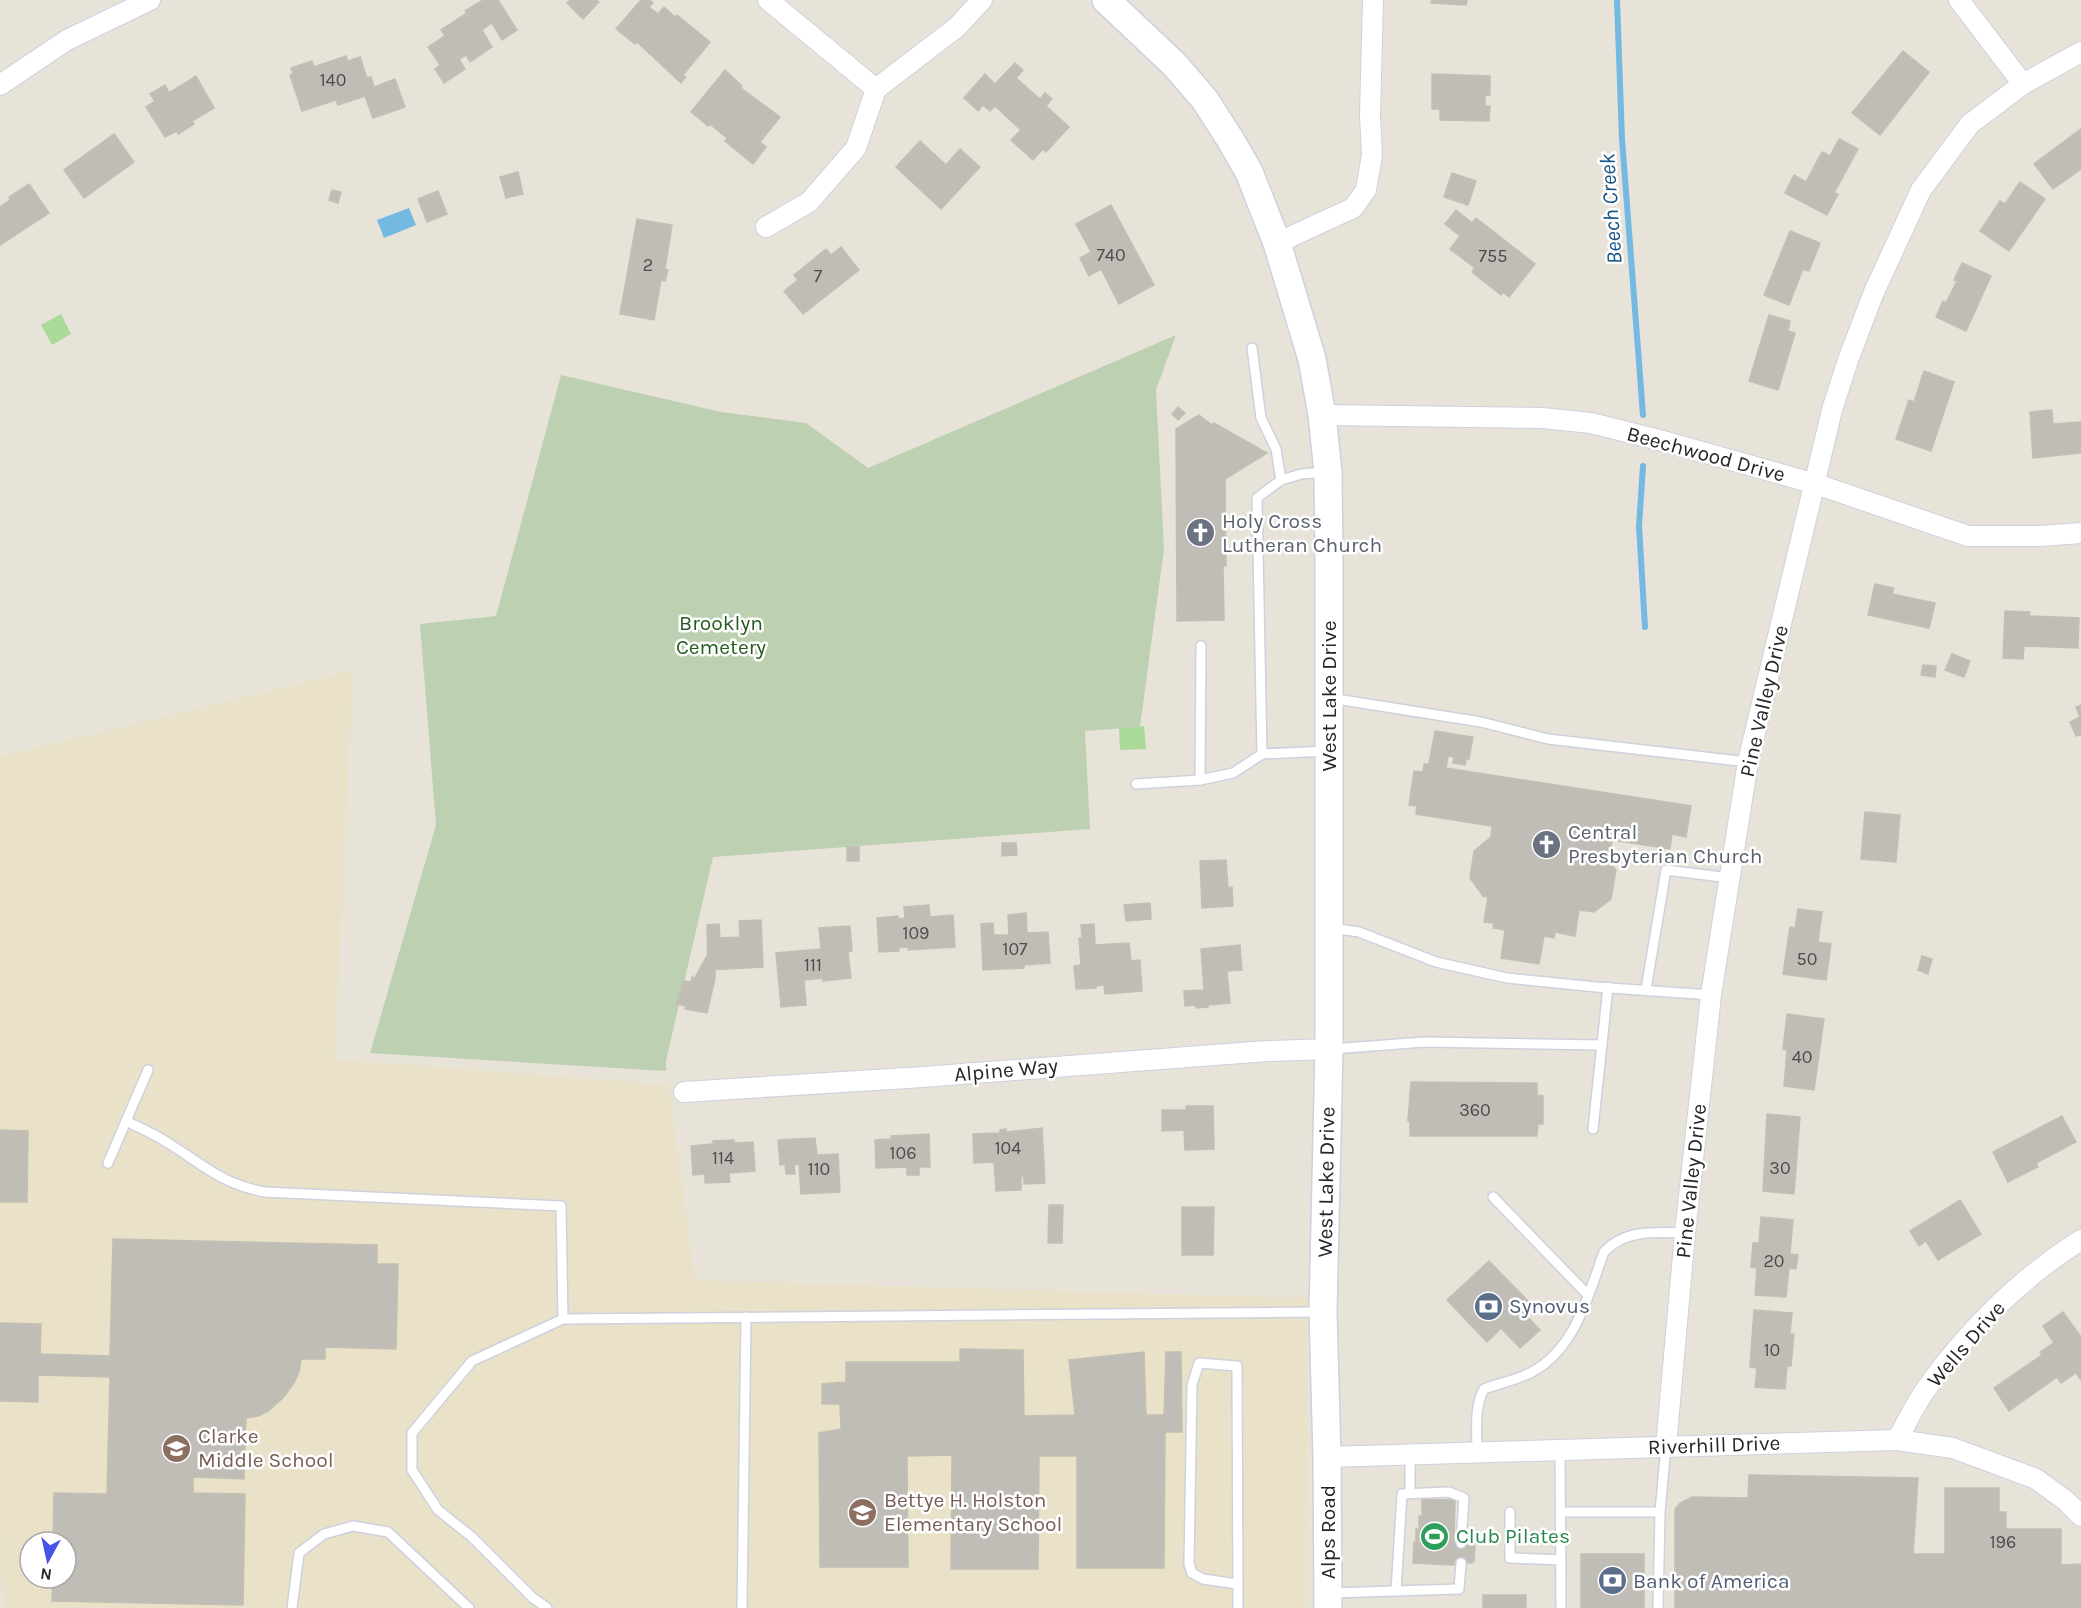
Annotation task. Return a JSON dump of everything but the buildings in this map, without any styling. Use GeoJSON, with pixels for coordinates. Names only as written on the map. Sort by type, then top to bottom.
{"type":"FeatureCollection","features":[{"type":"Feature","properties":{"kind":"main road","name":"West Lake Drive"},"geometry":{"type":"LineString","coordinates":[[1106,0],[1175,65],[1205,100],[1249,172],[1277,243],[1312,359],[1322,415],[1328,472],[1329,1049],[1323,1312],[1327,1457]]}},
{"type":"Feature","properties":{"kind":"main road","name":"Alps Road"},"geometry":{"type":"LineString","coordinates":[[1327,1457],[1328,1601]]}},
{"type":"Feature","properties":{"kind":"street"},"geometry":{"type":"LineString","coordinates":[[0,85],[67,40],[150,0]]}},
{"type":"Feature","properties":{"kind":"street"},"geometry":{"type":"LineString","coordinates":[[768,0],[876,89]]}},
{"type":"Feature","properties":{"kind":"street"},"geometry":{"type":"LineString","coordinates":[[766,227],[809,202],[856,148],[876,89],[957,27],[982,0]]}},
{"type":"Feature","properties":{"kind":"street"},"geometry":{"type":"LineString","coordinates":[[1277,243],[1353,208],[1366,190],[1372,155],[1370,115],[1373,0]]}},
{"type":"Feature","properties":{"kind":"street"},"geometry":{"type":"LineString","coordinates":[[1959,0],[2023,84]]}},
{"type":"Feature","properties":{"kind":"street","name":"Pine Valley Drive"},"geometry":{"type":"LineString","coordinates":[[1666,1446],[1685,1233],[1711,994],[1748,762],[1832,410],[1874,292],[1921,190],[1970,124],[2023,84],[2081,52]]}},
{"type":"Feature","properties":{"kind":"street","name":"Beechwood Drive"},"geometry":{"type":"LineString","coordinates":[[1322,415],[1542,418],[1591,423],[1816,484],[1968,536],[2040,536],[2081,533]]}},
{"type":"Feature","properties":{"kind":"street","name":"Alpine Way"},"geometry":{"type":"LineString","coordinates":[[684,1092],[923,1077],[1267,1051],[1329,1049]]}},
{"type":"Feature","properties":{"kind":"street","name":"Wells Drive"},"geometry":{"type":"LineString","coordinates":[[1897,1440],[1924,1393],[1979,1323],[2002,1300],[2081,1240]]}},
{"type":"Feature","properties":{"kind":"street","name":"Riverhill Drive"},"geometry":{"type":"LineString","coordinates":[[1327,1457],[1897,1440],[1953,1448],[2036,1479],[2065,1500],[2081,1516]]}},
{"type":"Feature","properties":{"kind":"lane"},"geometry":{"type":"LineString","coordinates":[[1252,348],[1261,418],[1276,449],[1281,480]]}},
{"type":"Feature","properties":{"kind":"lane"},"geometry":{"type":"LineString","coordinates":[[1262,754],[1257,498],[1281,480],[1300,474],[1328,472]]}},
{"type":"Feature","properties":{"kind":"lane"},"geometry":{"type":"LineString","coordinates":[[1200,780],[1201,646]]}},
{"type":"Feature","properties":{"kind":"lane"},"geometry":{"type":"LineString","coordinates":[[1329,698],[1481,722],[1548,739],[1748,762]]}},
{"type":"Feature","properties":{"kind":"lane"},"geometry":{"type":"LineString","coordinates":[[1136,784],[1200,780],[1233,773],[1262,754],[1329,751]]}},
{"type":"Feature","properties":{"kind":"lane"},"geometry":{"type":"LineString","coordinates":[[1646,989],[1666,870],[1730,878]]}},
{"type":"Feature","properties":{"kind":"lane"},"geometry":{"type":"LineString","coordinates":[[1329,928],[1359,932],[1436,962],[1507,978],[1711,994]]}},
{"type":"Feature","properties":{"kind":"lane"},"geometry":{"type":"LineString","coordinates":[[1593,1129],[1608,987]]}},
{"type":"Feature","properties":{"kind":"lane"},"geometry":{"type":"LineString","coordinates":[[1329,1049],[1425,1042],[1602,1045]]}},
{"type":"Feature","properties":{"kind":"lane"},"geometry":{"type":"LineString","coordinates":[[108,1163],[148,1070]]}},
{"type":"Feature","properties":{"kind":"lane"},"geometry":{"type":"LineString","coordinates":[[126,1121],[168,1143],[216,1176],[255,1190],[561,1206],[563,1319]]}},
{"type":"Feature","properties":{"kind":"lane"},"geometry":{"type":"LineString","coordinates":[[1493,1197],[1588,1295]]}},
{"type":"Feature","properties":{"kind":"lane"},"geometry":{"type":"LineString","coordinates":[[1477,1452],[1480,1399],[1484,1389],[1522,1376],[1543,1364],[1564,1344],[1575,1328],[1604,1252],[1611,1244],[1623,1237],[1637,1234],[1685,1233]]}},
{"type":"Feature","properties":{"kind":"lane"},"geometry":{"type":"LineString","coordinates":[[547,1608],[533,1598],[472,1538],[438,1510],[412,1470],[412,1433],[472,1361],[563,1319],[1323,1312]]}},
{"type":"Feature","properties":{"kind":"lane"},"geometry":{"type":"LineString","coordinates":[[742,1608],[746,1317]]}},
{"type":"Feature","properties":{"kind":"lane"},"geometry":{"type":"LineString","coordinates":[[1237,1584],[1203,1580],[1192,1573],[1189,1564],[1192,1385],[1199,1363],[1238,1366],[1238,1608]]}},
{"type":"Feature","properties":{"kind":"lane"},"geometry":{"type":"LineString","coordinates":[[1658,1608],[1660,1512],[1666,1446]]}},
{"type":"Feature","properties":{"kind":"lane"},"geometry":{"type":"LineString","coordinates":[[1560,1450],[1561,1608]]}},
{"type":"Feature","properties":{"kind":"lane"},"geometry":{"type":"LineString","coordinates":[[1410,1454],[1410,1493]]}},
{"type":"Feature","properties":{"kind":"lane"},"geometry":{"type":"LineString","coordinates":[[1396,1591],[1402,1494],[1449,1492],[1464,1498],[1461,1543]]}},
{"type":"Feature","properties":{"kind":"lane"},"geometry":{"type":"LineString","coordinates":[[1510,1512],[1510,1558],[1561,1560]]}},
{"type":"Feature","properties":{"kind":"lane"},"geometry":{"type":"LineString","coordinates":[[1561,1512],[1660,1512]]}},
{"type":"Feature","properties":{"kind":"lane"},"geometry":{"type":"LineString","coordinates":[[292,1608],[299,1553],[324,1534],[353,1526],[388,1532],[469,1608]]}},
{"type":"Feature","properties":{"kind":"lane"},"geometry":{"type":"LineString","coordinates":[[1328,1601],[1396,1591],[1459,1588],[1461,1563]]}},
{"type":"Feature","properties":{"kind":"shaded area"},"geometry":{"type":"Polygon","coordinates":[[[353,670],[335,1059],[669,1085],[695,1280],[1308,1298],[1306,1608],[3,1608],[0,1535],[0,757],[353,670]]]}},
{"type":"Feature","properties":{"kind":"green space"},"geometry":{"type":"Polygon","coordinates":[[[61,314],[71,334],[52,345],[41,325],[61,314]]]}},
{"type":"Feature","properties":{"kind":"green space","name":"Brooklyn Cemetery"},"geometry":{"type":"Polygon","coordinates":[[[1176,335],[1156,390],[1164,549],[1140,727],[1085,731],[1090,829],[713,857],[666,1061],[666,1071],[370,1053],[436,825],[420,624],[496,616],[561,375],[721,412],[806,423],[868,468],[1176,335]]]}},
{"type":"Feature","properties":{"kind":"green space"},"geometry":{"type":"Polygon","coordinates":[[[1144,726],[1146,749],[1120,750],[1119,728],[1144,726]]]}},
{"type":"Feature","properties":{"kind":"water"},"geometry":{"type":"Polygon","coordinates":[[[409,208],[416,225],[384,238],[377,220],[409,208]]]}},
{"type":"Feature","properties":{"kind":"waterway","name":"Beech Creek"},"geometry":{"type":"LineString","coordinates":[[1617,0],[1622,139],[1643,415]]}},
{"type":"Feature","properties":{"kind":"waterway","name":"Beech Creek"},"geometry":{"type":"LineString","coordinates":[[1643,466],[1639,526],[1645,627]]}},
{"type":"Feature","properties":{"kind":"place","name":"Holy Cross Lutheran Church"},"geometry":{"type":"Point","coordinates":[1201,533]}},
{"type":"Feature","properties":{"kind":"place","name":"Central Presbyterian Church"},"geometry":{"type":"Point","coordinates":[1547,844]}},
{"type":"Feature","properties":{"kind":"place","name":"Synovus"},"geometry":{"type":"Point","coordinates":[1488,1306]}},
{"type":"Feature","properties":{"kind":"place","name":"Clarke Middle School"},"geometry":{"type":"Point","coordinates":[177,1448]}},
{"type":"Feature","properties":{"kind":"place","name":"Bettye H. Holston Elementary School"},"geometry":{"type":"Point","coordinates":[863,1512]}},
{"type":"Feature","properties":{"kind":"place","name":"Club Pilates"},"geometry":{"type":"Point","coordinates":[1435,1536]}},
{"type":"Feature","properties":{"kind":"place","name":"Bank of America"},"geometry":{"type":"Point","coordinates":[1612,1581]}}]}
